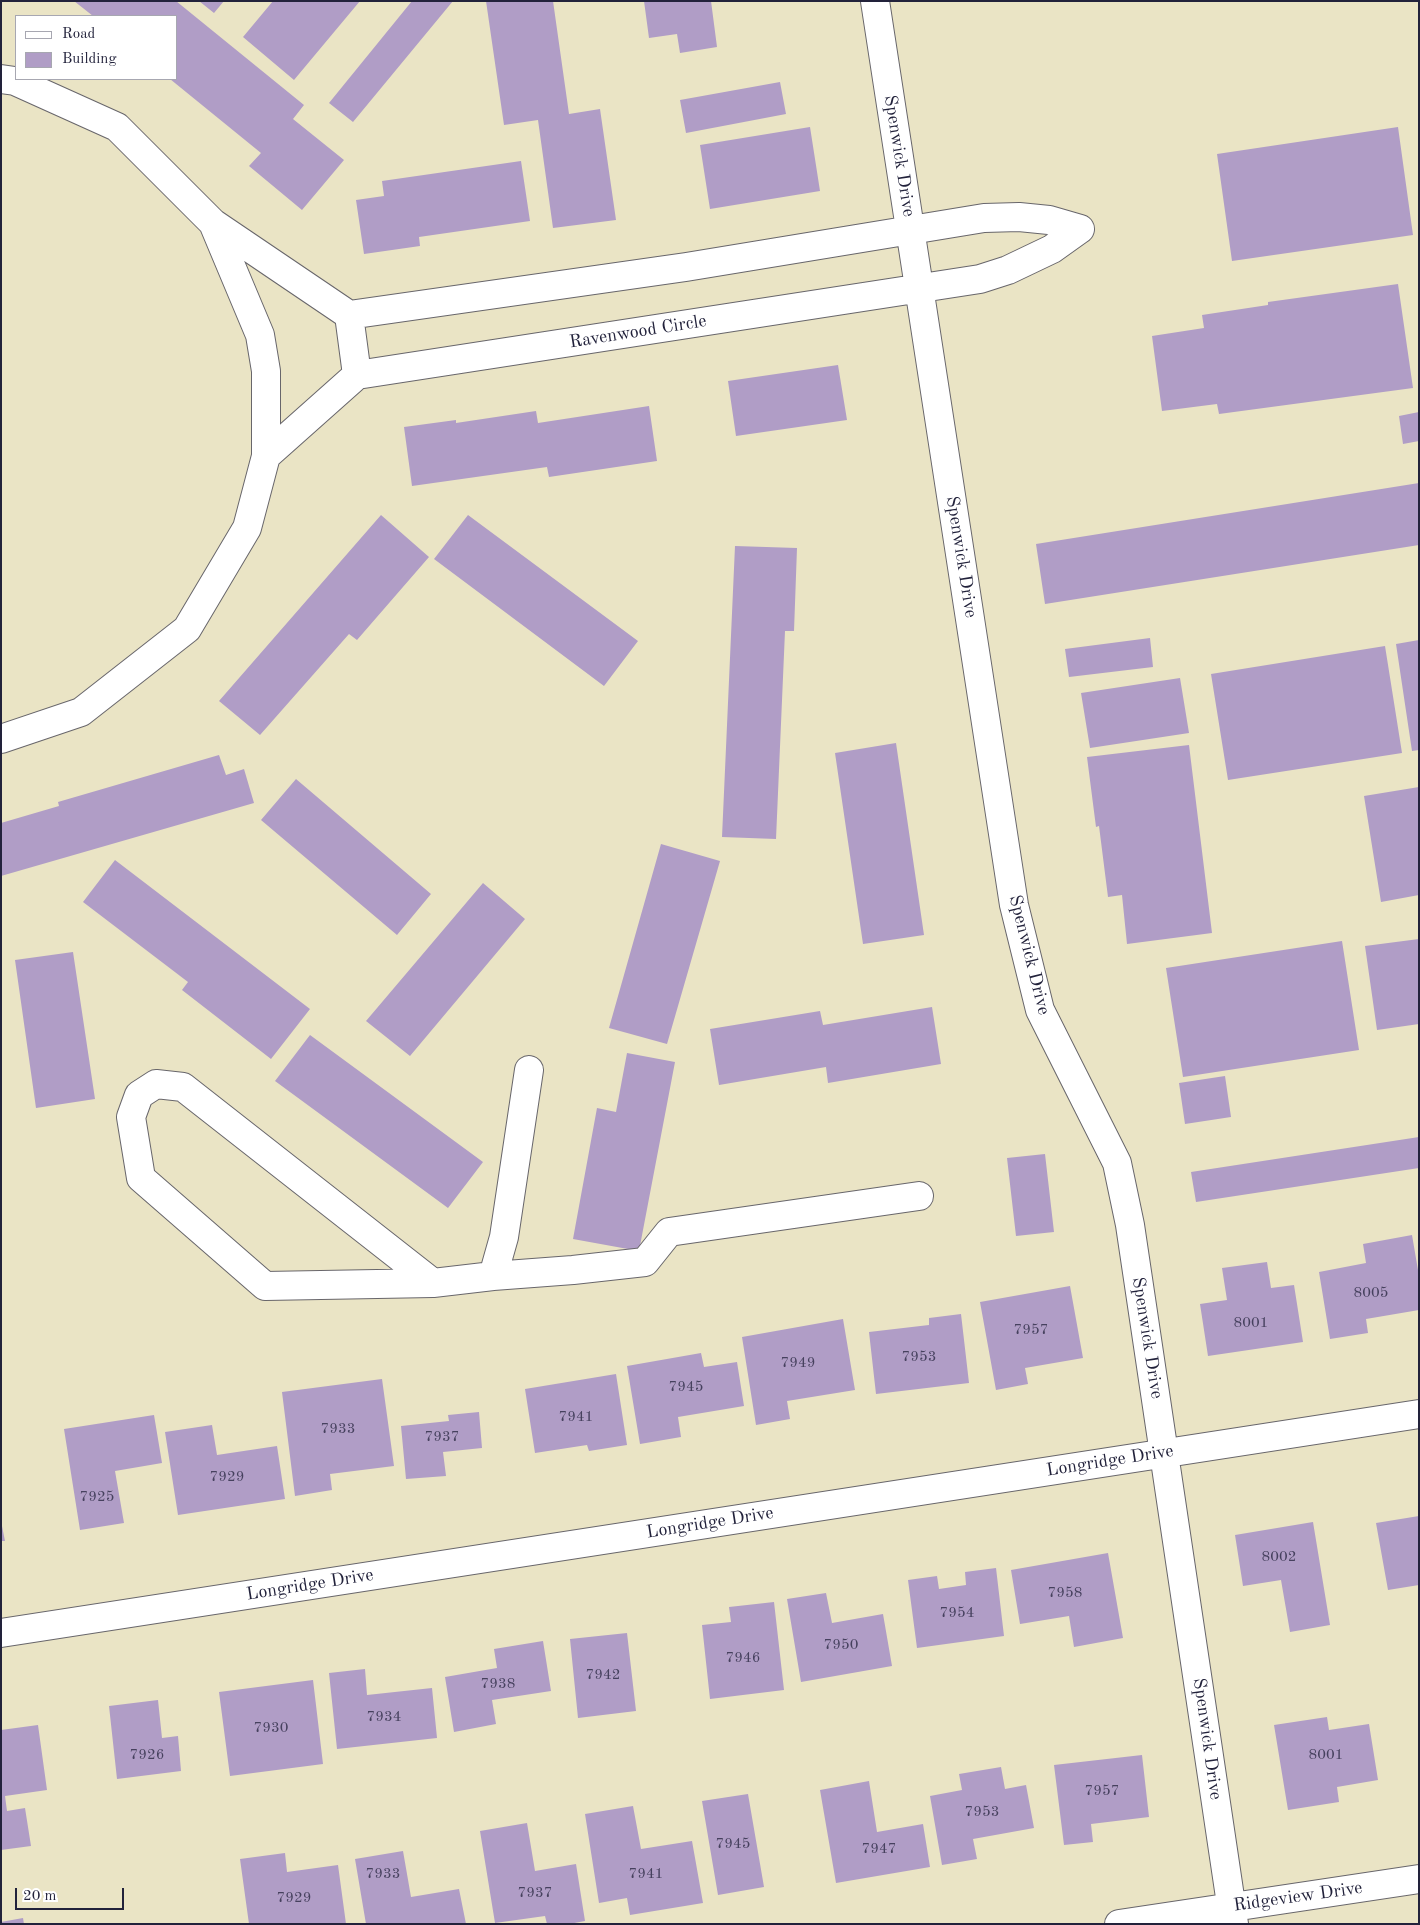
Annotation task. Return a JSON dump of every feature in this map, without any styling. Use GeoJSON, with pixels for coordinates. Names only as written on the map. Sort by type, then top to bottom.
{"type":"FeatureCollection","features":[{"type":"Feature","properties":{"kind":"street","name":"Spenwick Drive"},"geometry":{"type":"LineString","coordinates":[[875,1],[1014,905],[1040,1010],[1116,1163],[1130,1224],[1232,1915]]}},
{"type":"Feature","properties":{"kind":"street"},"geometry":{"type":"LineString","coordinates":[[1,79],[15,81],[117,127],[213,223],[349,315],[686,267],[910,229]]}},
{"type":"Feature","properties":{"kind":"street","name":"Ravenwood Circle"},"geometry":{"type":"LineString","coordinates":[[357,375],[920,290],[980,279],[1008,270],[1052,249],[1080,229],[1049,220],[1019,217],[984,218],[910,229]]}},
{"type":"Feature","properties":{"kind":"street"},"geometry":{"type":"LineString","coordinates":[[1,739],[81,712],[187,629],[247,528],[266,456],[266,371],[260,335],[213,223]]}},
{"type":"Feature","properties":{"kind":"street"},"geometry":{"type":"LineString","coordinates":[[266,456],[357,375],[349,315]]}},
{"type":"Feature","properties":{"kind":"street"},"geometry":{"type":"LineString","coordinates":[[494,1276],[504,1237],[529,1070]]}},
{"type":"Feature","properties":{"kind":"street"},"geometry":{"type":"LineString","coordinates":[[433,1283],[183,1086],[156,1084],[139,1095],[130,1117],[141,1178],[265,1286],[433,1283],[645,1262],[669,1232],[919,1196]]}},
{"type":"Feature","properties":{"kind":"street","name":"Longridge Drive"},"geometry":{"type":"LineString","coordinates":[[1,1633],[1419,1414]]}},
{"type":"Feature","properties":{"kind":"street","name":"Ridgeview Drive"},"geometry":{"type":"LineString","coordinates":[[1119,1924],[1232,1915],[1419,1879]]}},
{"type":"Feature","properties":{"kind":"building"},"geometry":{"type":"Polygon","coordinates":[[[74,1],[176,1],[304,105],[293,119],[344,160],[302,210],[249,166],[261,153],[171,80],[178,80],[178,15],[92,15],[74,1]]]}},
{"type":"Feature","properties":{"kind":"building"},"geometry":{"type":"Polygon","coordinates":[[[199,1],[224,1],[214,13],[199,1]]]}},
{"type":"Feature","properties":{"kind":"building"},"geometry":{"type":"Polygon","coordinates":[[[273,1],[360,1],[294,80],[243,37],[273,1]]]}},
{"type":"Feature","properties":{"kind":"building"},"geometry":{"type":"Polygon","coordinates":[[[412,1],[453,1],[353,122],[329,103],[412,1]]]}},
{"type":"Feature","properties":{"kind":"building"},"geometry":{"type":"Polygon","coordinates":[[[486,1],[553,1],[569,114],[600,109],[616,220],[553,228],[538,120],[504,125],[486,1]]]}},
{"type":"Feature","properties":{"kind":"building"},"geometry":{"type":"Polygon","coordinates":[[[644,1],[711,1],[717,47],[680,53],[677,34],[649,38],[644,1]]]}},
{"type":"Feature","properties":{"kind":"building"},"geometry":{"type":"Polygon","coordinates":[[[780,82],[786,114],[686,133],[680,100],[780,82]]]}},
{"type":"Feature","properties":{"kind":"building"},"geometry":{"type":"Polygon","coordinates":[[[810,127],[820,191],[710,209],[700,145],[810,127]]]}},
{"type":"Feature","properties":{"kind":"building"},"geometry":{"type":"Polygon","coordinates":[[[1398,127],[1413,235],[1232,261],[1217,154],[1398,127]]]}},
{"type":"Feature","properties":{"kind":"building"},"geometry":{"type":"Polygon","coordinates":[[[521,161],[530,221],[419,237],[420,246],[364,254],[356,200],[384,196],[382,181],[521,161]]]}},
{"type":"Feature","properties":{"kind":"building"},"geometry":{"type":"Polygon","coordinates":[[[1398,284],[1413,388],[1219,414],[1217,404],[1162,411],[1152,336],[1204,328],[1202,315],[1268,305],[1268,302],[1398,284]]]}},
{"type":"Feature","properties":{"kind":"building"},"geometry":{"type":"Polygon","coordinates":[[[838,365],[847,420],[736,436],[728,381],[838,365]]]}},
{"type":"Feature","properties":{"kind":"building"},"geometry":{"type":"Polygon","coordinates":[[[649,406],[657,461],[549,477],[547,467],[412,486],[404,427],[456,420],[456,423],[536,411],[538,423],[649,406]]]}},
{"type":"Feature","properties":{"kind":"building"},"geometry":{"type":"Polygon","coordinates":[[[1419,412],[1419,441],[1403,444],[1399,416],[1419,412]]]}},
{"type":"Feature","properties":{"kind":"building"},"geometry":{"type":"Polygon","coordinates":[[[1419,483],[1419,545],[1045,604],[1036,544],[1419,483]]]}},
{"type":"Feature","properties":{"kind":"building"},"geometry":{"type":"Polygon","coordinates":[[[381,515],[429,557],[357,640],[349,634],[260,735],[219,701],[381,515]]]}},
{"type":"Feature","properties":{"kind":"building"},"geometry":{"type":"Polygon","coordinates":[[[468,515],[638,641],[604,686],[434,559],[468,515]]]}},
{"type":"Feature","properties":{"kind":"building"},"geometry":{"type":"Polygon","coordinates":[[[735,546],[797,548],[794,631],[785,631],[776,839],[722,837],[735,546]]]}},
{"type":"Feature","properties":{"kind":"building"},"geometry":{"type":"Polygon","coordinates":[[[1150,638],[1153,667],[1069,677],[1065,649],[1150,638]]]}},
{"type":"Feature","properties":{"kind":"building"},"geometry":{"type":"Polygon","coordinates":[[[1419,640],[1419,750],[1412,751],[1396,644],[1419,640]]]}},
{"type":"Feature","properties":{"kind":"building"},"geometry":{"type":"Polygon","coordinates":[[[1385,646],[1402,753],[1228,780],[1211,674],[1385,646]]]}},
{"type":"Feature","properties":{"kind":"building"},"geometry":{"type":"Polygon","coordinates":[[[1180,678],[1189,733],[1090,748],[1081,693],[1180,678]]]}},
{"type":"Feature","properties":{"kind":"building"},"geometry":{"type":"Polygon","coordinates":[[[896,743],[924,935],[863,944],[835,753],[896,743]]]}},
{"type":"Feature","properties":{"kind":"building"},"geometry":{"type":"Polygon","coordinates":[[[1189,745],[1212,933],[1127,944],[1122,895],[1108,897],[1099,826],[1096,827],[1087,757],[1189,745]]]}},
{"type":"Feature","properties":{"kind":"building"},"geometry":{"type":"Polygon","coordinates":[[[219,755],[226,775],[244,769],[254,803],[1,876],[1,823],[59,806],[58,802],[219,755]]]}},
{"type":"Feature","properties":{"kind":"building"},"geometry":{"type":"Polygon","coordinates":[[[296,779],[431,894],[397,935],[261,820],[296,779]]]}},
{"type":"Feature","properties":{"kind":"building"},"geometry":{"type":"Polygon","coordinates":[[[1419,787],[1419,895],[1381,902],[1364,796],[1419,787]]]}},
{"type":"Feature","properties":{"kind":"building"},"geometry":{"type":"Polygon","coordinates":[[[661,844],[720,861],[667,1044],[609,1028],[661,844]]]}},
{"type":"Feature","properties":{"kind":"building"},"geometry":{"type":"Polygon","coordinates":[[[115,860],[310,1009],[271,1059],[182,990],[188,982],[83,902],[115,860]]]}},
{"type":"Feature","properties":{"kind":"building"},"geometry":{"type":"Polygon","coordinates":[[[483,883],[525,919],[410,1056],[366,1021],[483,883]]]}},
{"type":"Feature","properties":{"kind":"building"},"geometry":{"type":"Polygon","coordinates":[[[1419,939],[1419,1024],[1377,1030],[1365,946],[1419,939]]]}},
{"type":"Feature","properties":{"kind":"building"},"geometry":{"type":"Polygon","coordinates":[[[1342,941],[1359,1050],[1183,1077],[1166,968],[1342,941]]]}},
{"type":"Feature","properties":{"kind":"building"},"geometry":{"type":"Polygon","coordinates":[[[73,952],[95,1099],[36,1108],[15,960],[73,952]]]}},
{"type":"Feature","properties":{"kind":"building"},"geometry":{"type":"Polygon","coordinates":[[[932,1007],[941,1064],[828,1083],[826,1067],[719,1085],[710,1029],[820,1011],[823,1025],[932,1007]]]}},
{"type":"Feature","properties":{"kind":"building"},"geometry":{"type":"Polygon","coordinates":[[[310,1035],[483,1162],[448,1208],[275,1081],[310,1035]]]}},
{"type":"Feature","properties":{"kind":"building"},"geometry":{"type":"Polygon","coordinates":[[[627,1053],[675,1062],[639,1251],[573,1239],[597,1108],[616,1112],[627,1053]]]}},
{"type":"Feature","properties":{"kind":"building"},"geometry":{"type":"Polygon","coordinates":[[[1225,1076],[1231,1117],[1185,1124],[1179,1083],[1225,1076]]]}},
{"type":"Feature","properties":{"kind":"building"},"geometry":{"type":"Polygon","coordinates":[[[1419,1137],[1419,1168],[1196,1202],[1191,1172],[1419,1137]]]}},
{"type":"Feature","properties":{"kind":"building"},"geometry":{"type":"Polygon","coordinates":[[[1045,1154],[1054,1232],[1016,1236],[1007,1158],[1045,1154]]]}},
{"type":"Feature","properties":{"kind":"building"},"geometry":{"type":"Polygon","coordinates":[[[1412,1235],[1419,1276],[1419,1310],[1366,1319],[1368,1333],[1330,1339],[1319,1272],[1366,1263],[1363,1244],[1412,1235]]]}},
{"type":"Feature","properties":{"kind":"building"},"geometry":{"type":"Polygon","coordinates":[[[1267,1262],[1271,1288],[1294,1285],[1303,1342],[1208,1356],[1200,1304],[1227,1300],[1222,1268],[1267,1262]]]}},
{"type":"Feature","properties":{"kind":"building"},"geometry":{"type":"Polygon","coordinates":[[[1070,1286],[1083,1358],[1025,1368],[1028,1384],[996,1390],[980,1302],[1070,1286]]]}},
{"type":"Feature","properties":{"kind":"building"},"geometry":{"type":"Polygon","coordinates":[[[961,1314],[969,1383],[876,1394],[869,1332],[929,1325],[929,1318],[961,1314]]]}},
{"type":"Feature","properties":{"kind":"building"},"geometry":{"type":"Polygon","coordinates":[[[843,1319],[855,1390],[787,1401],[790,1419],[756,1425],[742,1337],[843,1319]]]}},
{"type":"Feature","properties":{"kind":"building"},"geometry":{"type":"Polygon","coordinates":[[[701,1353],[704,1367],[737,1362],[744,1406],[678,1417],[681,1437],[640,1444],[627,1366],[701,1353]]]}},
{"type":"Feature","properties":{"kind":"building"},"geometry":{"type":"Polygon","coordinates":[[[616,1374],[627,1445],[589,1451],[587,1445],[535,1453],[525,1389],[616,1374]]]}},
{"type":"Feature","properties":{"kind":"building"},"geometry":{"type":"Polygon","coordinates":[[[382,1379],[394,1466],[330,1474],[332,1490],[295,1496],[282,1392],[382,1379]]]}},
{"type":"Feature","properties":{"kind":"building"},"geometry":{"type":"Polygon","coordinates":[[[479,1412],[482,1448],[443,1452],[446,1476],[406,1479],[401,1426],[449,1421],[448,1415],[479,1412]]]}},
{"type":"Feature","properties":{"kind":"building"},"geometry":{"type":"Polygon","coordinates":[[[154,1415],[162,1463],[115,1471],[124,1523],[80,1530],[64,1429],[154,1415]]]}},
{"type":"Feature","properties":{"kind":"building"},"geometry":{"type":"Polygon","coordinates":[[[212,1425],[217,1455],[277,1446],[285,1499],[178,1515],[165,1432],[212,1425]]]}},
{"type":"Feature","properties":{"kind":"building"},"geometry":{"type":"Polygon","coordinates":[[[1419,1516],[1419,1585],[1388,1590],[1376,1523],[1419,1516]]]}},
{"type":"Feature","properties":{"kind":"building"},"geometry":{"type":"Polygon","coordinates":[[[1,1521],[5,1541],[1,1541],[1,1521]]]}},
{"type":"Feature","properties":{"kind":"building"},"geometry":{"type":"Polygon","coordinates":[[[1313,1522],[1330,1625],[1290,1632],[1281,1580],[1243,1586],[1235,1535],[1313,1522]]]}},
{"type":"Feature","properties":{"kind":"building"},"geometry":{"type":"Polygon","coordinates":[[[1108,1553],[1123,1638],[1074,1647],[1069,1616],[1020,1624],[1011,1570],[1108,1553]]]}},
{"type":"Feature","properties":{"kind":"building"},"geometry":{"type":"Polygon","coordinates":[[[996,1568],[1004,1636],[917,1648],[908,1580],[937,1576],[939,1589],[966,1585],[965,1572],[996,1568]]]}},
{"type":"Feature","properties":{"kind":"building"},"geometry":{"type":"Polygon","coordinates":[[[826,1593],[832,1623],[883,1614],[892,1666],[801,1682],[787,1599],[826,1593]]]}},
{"type":"Feature","properties":{"kind":"building"},"geometry":{"type":"Polygon","coordinates":[[[774,1602],[784,1690],[710,1699],[702,1625],[731,1622],[729,1607],[774,1602]]]}},
{"type":"Feature","properties":{"kind":"building"},"geometry":{"type":"Polygon","coordinates":[[[627,1633],[636,1711],[578,1718],[570,1639],[627,1633]]]}},
{"type":"Feature","properties":{"kind":"building"},"geometry":{"type":"Polygon","coordinates":[[[543,1641],[551,1691],[492,1700],[496,1724],[454,1732],[445,1677],[497,1668],[494,1649],[543,1641]]]}},
{"type":"Feature","properties":{"kind":"building"},"geometry":{"type":"Polygon","coordinates":[[[365,1669],[367,1695],[432,1688],[437,1738],[337,1749],[329,1673],[365,1669]]]}},
{"type":"Feature","properties":{"kind":"building"},"geometry":{"type":"Polygon","coordinates":[[[313,1680],[323,1764],[230,1776],[219,1692],[313,1680]]]}},
{"type":"Feature","properties":{"kind":"building"},"geometry":{"type":"Polygon","coordinates":[[[158,1700],[162,1738],[178,1736],[181,1771],[117,1779],[109,1706],[158,1700]]]}},
{"type":"Feature","properties":{"kind":"building"},"geometry":{"type":"Polygon","coordinates":[[[1327,1717],[1329,1730],[1369,1724],[1378,1780],[1337,1787],[1339,1802],[1288,1810],[1274,1725],[1327,1717]]]}},
{"type":"Feature","properties":{"kind":"building"},"geometry":{"type":"Polygon","coordinates":[[[38,1725],[47,1790],[5,1796],[7,1811],[25,1808],[31,1846],[1,1850],[1,1730],[38,1725]]]}},
{"type":"Feature","properties":{"kind":"building"},"geometry":{"type":"Polygon","coordinates":[[[1142,1755],[1149,1817],[1091,1824],[1093,1842],[1064,1845],[1054,1765],[1142,1755]]]}},
{"type":"Feature","properties":{"kind":"building"},"geometry":{"type":"Polygon","coordinates":[[[1001,1767],[1005,1789],[1026,1785],[1034,1828],[973,1839],[977,1859],[942,1865],[930,1796],[962,1790],[959,1774],[1001,1767]]]}},
{"type":"Feature","properties":{"kind":"building"},"geometry":{"type":"Polygon","coordinates":[[[869,1781],[877,1832],[923,1824],[930,1867],[836,1883],[820,1790],[869,1781]]]}},
{"type":"Feature","properties":{"kind":"building"},"geometry":{"type":"Polygon","coordinates":[[[748,1794],[764,1887],[718,1895],[702,1801],[748,1794]]]}},
{"type":"Feature","properties":{"kind":"building"},"geometry":{"type":"Polygon","coordinates":[[[633,1806],[641,1849],[692,1841],[703,1903],[630,1915],[627,1898],[599,1903],[585,1814],[633,1806]]]}},
{"type":"Feature","properties":{"kind":"building"},"geometry":{"type":"Polygon","coordinates":[[[527,1823],[535,1871],[576,1864],[585,1921],[569,1924],[547,1924],[545,1916],[495,1923],[480,1831],[527,1823]]]}},
{"type":"Feature","properties":{"kind":"building"},"geometry":{"type":"Polygon","coordinates":[[[403,1851],[411,1897],[459,1889],[466,1924],[366,1924],[355,1859],[403,1851]]]}},
{"type":"Feature","properties":{"kind":"building"},"geometry":{"type":"Polygon","coordinates":[[[285,1853],[287,1872],[338,1865],[346,1924],[249,1924],[240,1859],[285,1853]]]}},
{"type":"Feature","properties":{"kind":"building"},"geometry":{"type":"Polygon","coordinates":[[[23,1918],[24,1924],[1,1924],[1,1922],[23,1918]]]}}]}
